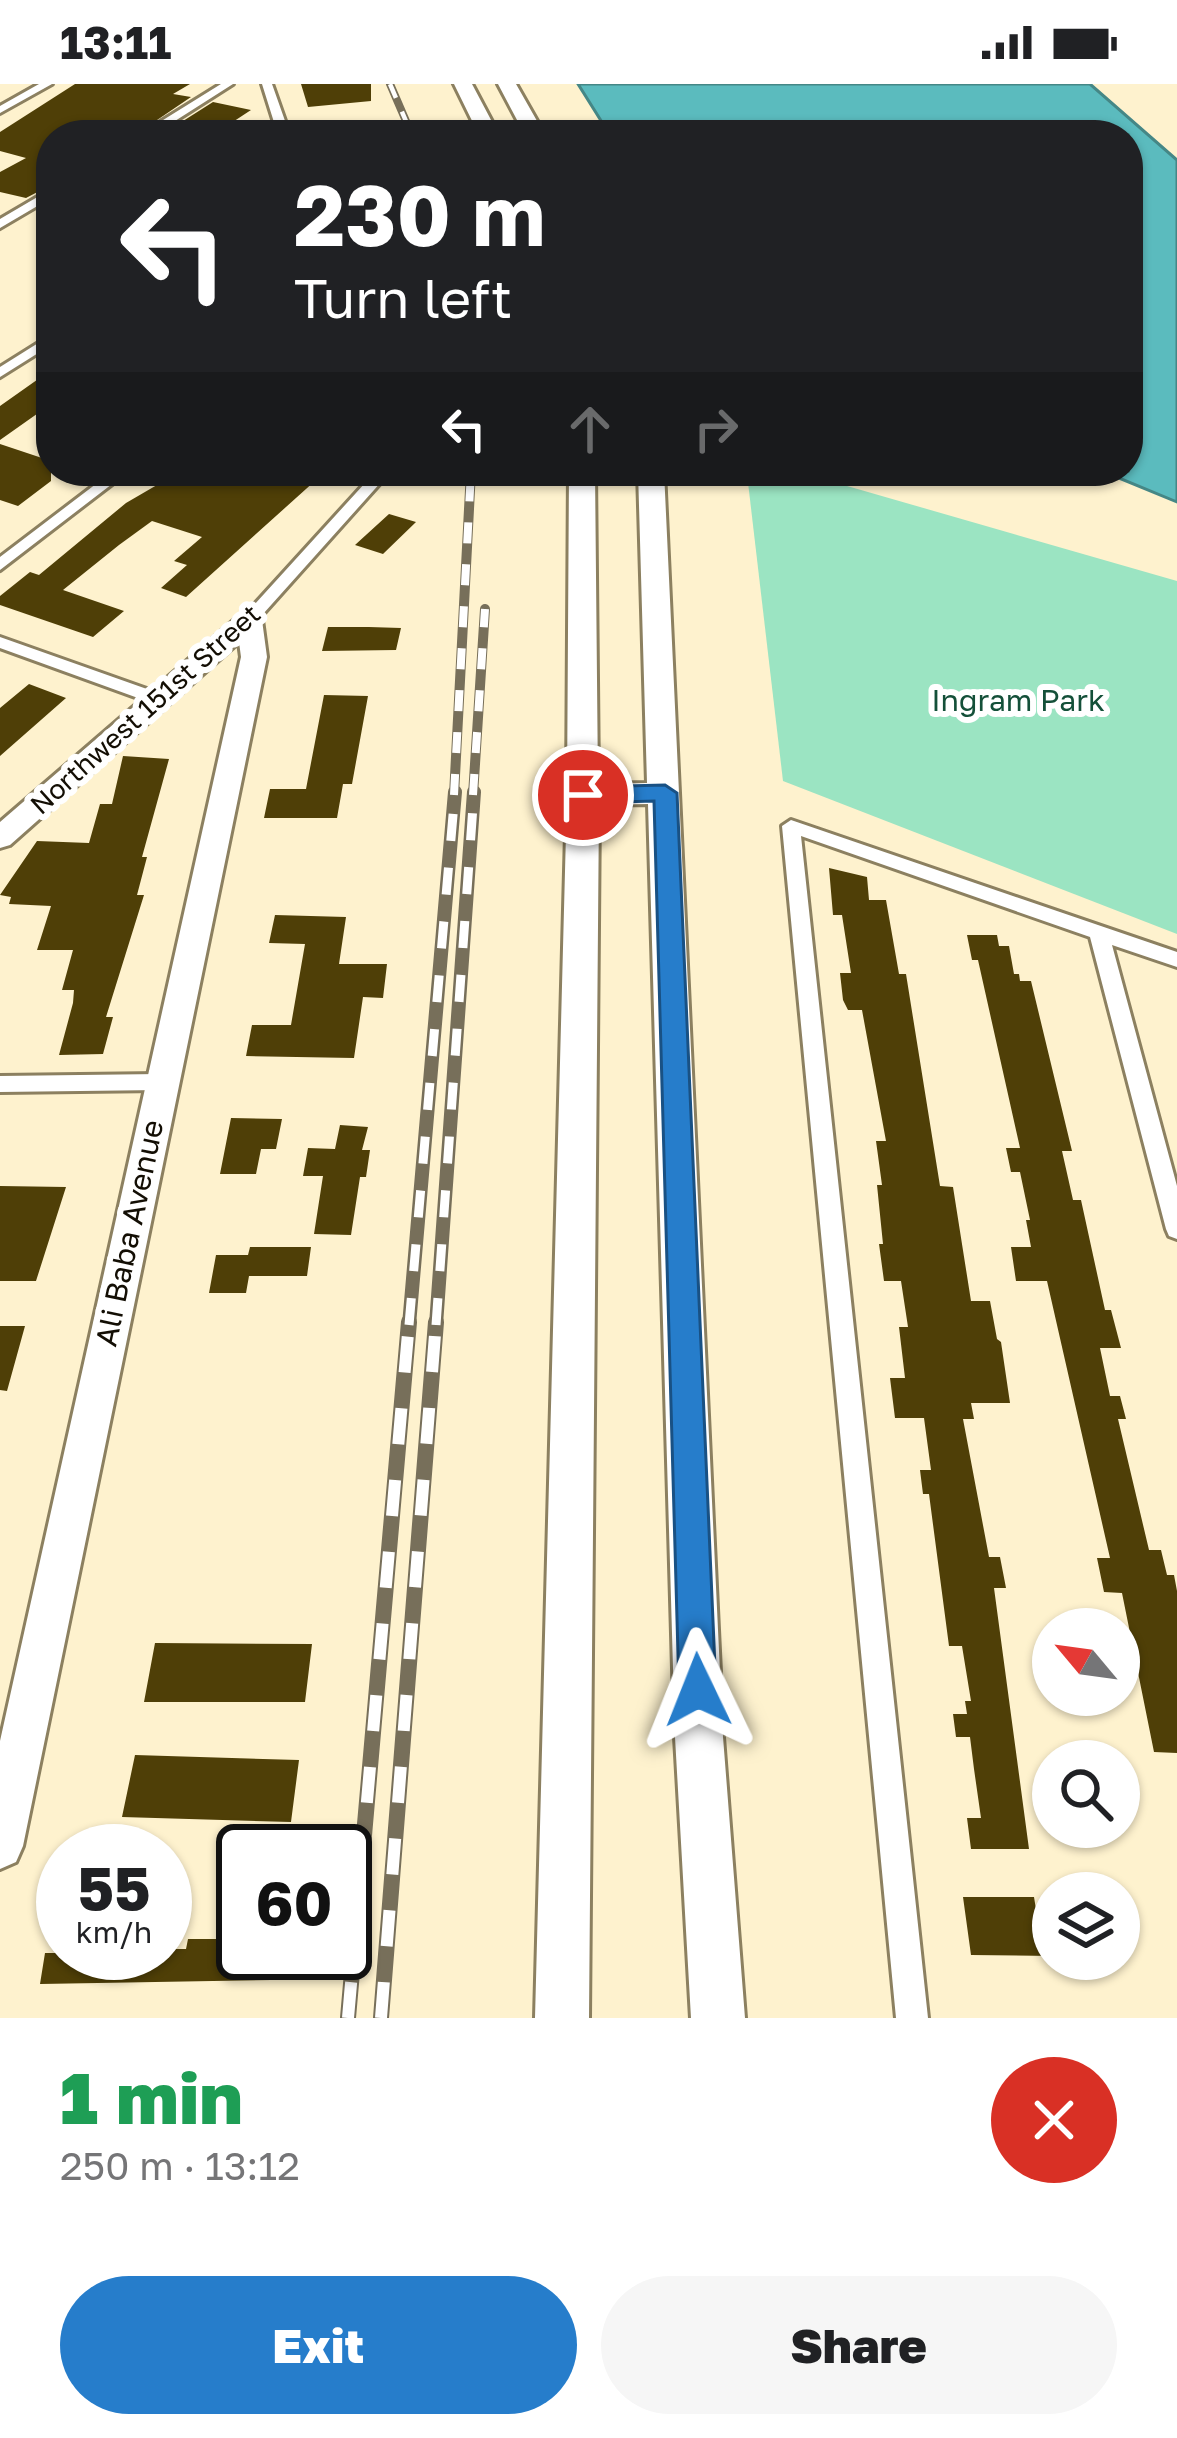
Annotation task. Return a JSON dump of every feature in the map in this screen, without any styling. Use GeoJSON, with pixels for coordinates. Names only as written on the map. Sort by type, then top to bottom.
{"type":"FeatureCollection","features":[{"type":"Feature","properties":{"kind":"main road"},"geometry":{"type":"LineString","coordinates":[[463,84],[481,120]]}},
{"type":"Feature","properties":{"kind":"main road"},"geometry":{"type":"LineString","coordinates":[[507,84],[527,120]]}},
{"type":"Feature","properties":{"kind":"main road"},"geometry":{"type":"LineString","coordinates":[[562,2018],[583,795],[582,486]]}},
{"type":"Feature","properties":{"kind":"main road"},"geometry":{"type":"LineString","coordinates":[[652,486],[699,1737],[718,2018]]}},
{"type":"Feature","properties":{"kind":"main road"},"geometry":{"type":"LineString","coordinates":[[583,795],[665,793]]}},
{"type":"Feature","properties":{"kind":"street"},"geometry":{"type":"LineString","coordinates":[[0,110],[47,84]]}},
{"type":"Feature","properties":{"kind":"street"},"geometry":{"type":"LineString","coordinates":[[169,120],[228,84]]}},
{"type":"Feature","properties":{"kind":"street"},"geometry":{"type":"LineString","coordinates":[[267,84],[279,120]]}},
{"type":"Feature","properties":{"kind":"street"},"geometry":{"type":"LineString","coordinates":[[0,224],[36,202]]}},
{"type":"Feature","properties":{"kind":"street"},"geometry":{"type":"LineString","coordinates":[[0,374],[36,349]]}},
{"type":"Feature","properties":{"kind":"street"},"geometry":{"type":"LineString","coordinates":[[0,565],[103,486]]}},
{"type":"Feature","properties":{"kind":"street","name":"Northwest 151st Street"},"geometry":{"type":"LineString","coordinates":[[0,838],[249,620],[370,486]]}},
{"type":"Feature","properties":{"kind":"street","name":"Ali Baba Avenue"},"geometry":{"type":"LineString","coordinates":[[0,1846],[254,657],[249,620]]}},
{"type":"Feature","properties":{"kind":"street"},"geometry":{"type":"LineString","coordinates":[[0,642],[155,698]]}},
{"type":"Feature","properties":{"kind":"street"},"geometry":{"type":"LineString","coordinates":[[912,2018],[791,826],[1177,960]]}},
{"type":"Feature","properties":{"kind":"street"},"geometry":{"type":"LineString","coordinates":[[1099,933],[1177,1229]]}},
{"type":"Feature","properties":{"kind":"street"},"geometry":{"type":"LineString","coordinates":[[0,1084],[160,1082]]}},
{"type":"Feature","properties":{"kind":"green space","name":"Ingram Park"},"geometry":{"type":"Polygon","coordinates":[[[748,486],[847,486],[1177,581],[1177,934],[783,781],[748,486]]]}},
{"type":"Feature","properties":{"kind":"water"},"geometry":{"type":"Polygon","coordinates":[[[578,84],[1090,84],[1131,120],[601,120],[578,84]]]}},
{"type":"Feature","properties":{"kind":"water"},"geometry":{"type":"Polygon","coordinates":[[[1143,130],[1177,160],[1177,502],[1138,486],[1143,486],[1143,130]]]}},
{"type":"Feature","properties":{"kind":"building"},"geometry":{"type":"Polygon","coordinates":[[[75,84],[190,84],[173,94],[191,97],[157,120],[36,120],[36,193],[26,198],[0,192],[0,172],[26,158],[0,151],[0,132],[75,84]]]}},
{"type":"Feature","properties":{"kind":"building"},"geometry":{"type":"Polygon","coordinates":[[[301,84],[371,84],[371,101],[308,107],[301,84]]]}},
{"type":"Feature","properties":{"kind":"building"},"geometry":{"type":"Polygon","coordinates":[[[213,102],[251,110],[236,120],[185,120],[213,102]]]}},
{"type":"Feature","properties":{"kind":"building"},"geometry":{"type":"Polygon","coordinates":[[[36,381],[36,415],[0,440],[0,406],[36,381]]]}},
{"type":"Feature","properties":{"kind":"building"},"geometry":{"type":"Polygon","coordinates":[[[0,444],[36,456],[36,486],[44,486],[18,506],[0,500],[0,444]]]}},
{"type":"Feature","properties":{"kind":"building"},"geometry":{"type":"Polygon","coordinates":[[[155,486],[309,486],[186,597],[161,588],[187,565],[174,561],[202,537],[152,521],[63,590],[124,611],[93,637],[0,605],[0,596],[30,572],[39,575],[126,503],[155,486]]]}},
{"type":"Feature","properties":{"kind":"building"},"geometry":{"type":"Polygon","coordinates":[[[389,514],[416,522],[383,554],[355,545],[389,514]]]}},
{"type":"Feature","properties":{"kind":"building"},"geometry":{"type":"Polygon","coordinates":[[[328,627],[401,628],[396,650],[322,651],[328,627]]]}},
{"type":"Feature","properties":{"kind":"building"},"geometry":{"type":"Polygon","coordinates":[[[29,684],[66,698],[0,756],[0,708],[29,684]]]}},
{"type":"Feature","properties":{"kind":"building"},"geometry":{"type":"Polygon","coordinates":[[[324,695],[368,696],[352,784],[343,784],[337,818],[264,818],[270,789],[306,789],[324,695]]]}},
{"type":"Feature","properties":{"kind":"building"},"geometry":{"type":"Polygon","coordinates":[[[123,756],[169,759],[142,857],[147,857],[137,895],[144,895],[106,1017],[113,1017],[103,1054],[59,1055],[73,1003],[74,990],[62,990],[73,950],[37,950],[51,906],[9,904],[11,897],[0,895],[37,841],[89,843],[100,804],[112,804],[123,756]]]}},
{"type":"Feature","properties":{"kind":"building"},"geometry":{"type":"Polygon","coordinates":[[[829,868],[867,877],[869,900],[886,900],[899,974],[906,974],[940,1186],[953,1187],[971,1301],[990,1301],[1001,1342],[1010,1403],[971,1403],[974,1419],[963,1419],[989,1557],[1000,1557],[1006,1588],[994,1588],[1029,1849],[971,1849],[967,1818],[981,1818],[970,1737],[956,1737],[953,1714],[967,1714],[965,1701],[971,1701],[962,1646],[949,1646],[929,1494],[923,1494],[920,1470],[931,1470],[924,1418],[895,1418],[890,1378],[905,1378],[899,1327],[908,1327],[901,1281],[884,1281],[879,1244],[883,1244],[877,1185],[882,1185],[876,1141],[886,1141],[862,1010],[848,1010],[843,1000],[840,973],[851,973],[842,915],[833,915],[829,868]]]}},
{"type":"Feature","properties":{"kind":"building"},"geometry":{"type":"Polygon","coordinates":[[[275,915],[346,917],[339,964],[387,964],[383,998],[363,997],[354,1058],[246,1056],[252,1025],[291,1025],[305,944],[269,943],[275,915]]]}},
{"type":"Feature","properties":{"kind":"building"},"geometry":{"type":"Polygon","coordinates":[[[967,935],[997,935],[999,946],[1009,946],[1014,974],[1019,974],[1020,981],[1031,981],[1072,1151],[1062,1151],[1073,1200],[1081,1200],[1105,1310],[1111,1310],[1121,1348],[1100,1348],[1110,1396],[1120,1396],[1126,1419],[1118,1419],[1149,1550],[1161,1550],[1167,1575],[1174,1575],[1177,1753],[1154,1752],[1140,1682],[1140,1608],[1125,1608],[1122,1593],[1104,1592],[1097,1558],[1110,1558],[1047,1281],[1016,1281],[1011,1247],[1031,1247],[1026,1220],[1030,1220],[1020,1172],[1011,1172],[1006,1148],[1020,1148],[978,960],[972,960],[967,935]]]}},
{"type":"Feature","properties":{"kind":"building"},"geometry":{"type":"Polygon","coordinates":[[[231,1118],[282,1119],[276,1149],[261,1149],[256,1174],[220,1174],[231,1118]]]}},
{"type":"Feature","properties":{"kind":"building"},"geometry":{"type":"Polygon","coordinates":[[[340,1125],[368,1127],[362,1150],[370,1150],[366,1177],[360,1177],[351,1235],[314,1234],[323,1176],[303,1176],[308,1148],[335,1149],[340,1125]]]}},
{"type":"Feature","properties":{"kind":"building"},"geometry":{"type":"Polygon","coordinates":[[[0,1186],[66,1187],[36,1281],[0,1281],[0,1186]]]}},
{"type":"Feature","properties":{"kind":"building"},"geometry":{"type":"Polygon","coordinates":[[[250,1247],[311,1247],[307,1276],[249,1276],[246,1293],[209,1293],[216,1255],[248,1255],[250,1247]]]}},
{"type":"Feature","properties":{"kind":"building"},"geometry":{"type":"Polygon","coordinates":[[[0,1326],[25,1326],[7,1391],[0,1390],[0,1326]]]}},
{"type":"Feature","properties":{"kind":"building"},"geometry":{"type":"Polygon","coordinates":[[[155,1643],[312,1644],[305,1702],[144,1702],[155,1643]]]}},
{"type":"Feature","properties":{"kind":"building"},"geometry":{"type":"Polygon","coordinates":[[[135,1755],[299,1760],[291,1822],[122,1817],[135,1755]]]}},
{"type":"Feature","properties":{"kind":"building"},"geometry":{"type":"Polygon","coordinates":[[[963,1897],[1032,1897],[1032,1956],[971,1955],[963,1897]]]}},
{"type":"Feature","properties":{"kind":"building"},"geometry":{"type":"Polygon","coordinates":[[[192,1939],[216,1939],[216,1980],[271,1980],[40,1984],[41,1980],[192,1980],[192,1939]]]}},
{"type":"Feature","properties":{"kind":"railway"},"geometry":{"type":"LineString","coordinates":[[390,84],[406,120]]}},
{"type":"Feature","properties":{"kind":"railway"},"geometry":{"type":"LineString","coordinates":[[454,795],[470,486]]}},
{"type":"Feature","properties":{"kind":"railway"},"geometry":{"type":"LineString","coordinates":[[473,795],[485,609]]}},
{"type":"Feature","properties":{"kind":"railway"},"geometry":{"type":"LineString","coordinates":[[409,1325],[455,792]]}},
{"type":"Feature","properties":{"kind":"railway"},"geometry":{"type":"LineString","coordinates":[[436,1325],[474,792]]}},
{"type":"Feature","properties":{"kind":"railway"},"geometry":{"type":"LineString","coordinates":[[348,2018],[409,1322]]}},
{"type":"Feature","properties":{"kind":"railway"},"geometry":{"type":"LineString","coordinates":[[381,2018],[436,1322]]}},
{"type":"Feature","properties":{"kind":"route"},"geometry":{"type":"LineString","coordinates":[[583,795],[665,793],[698,1690]]}}]}
